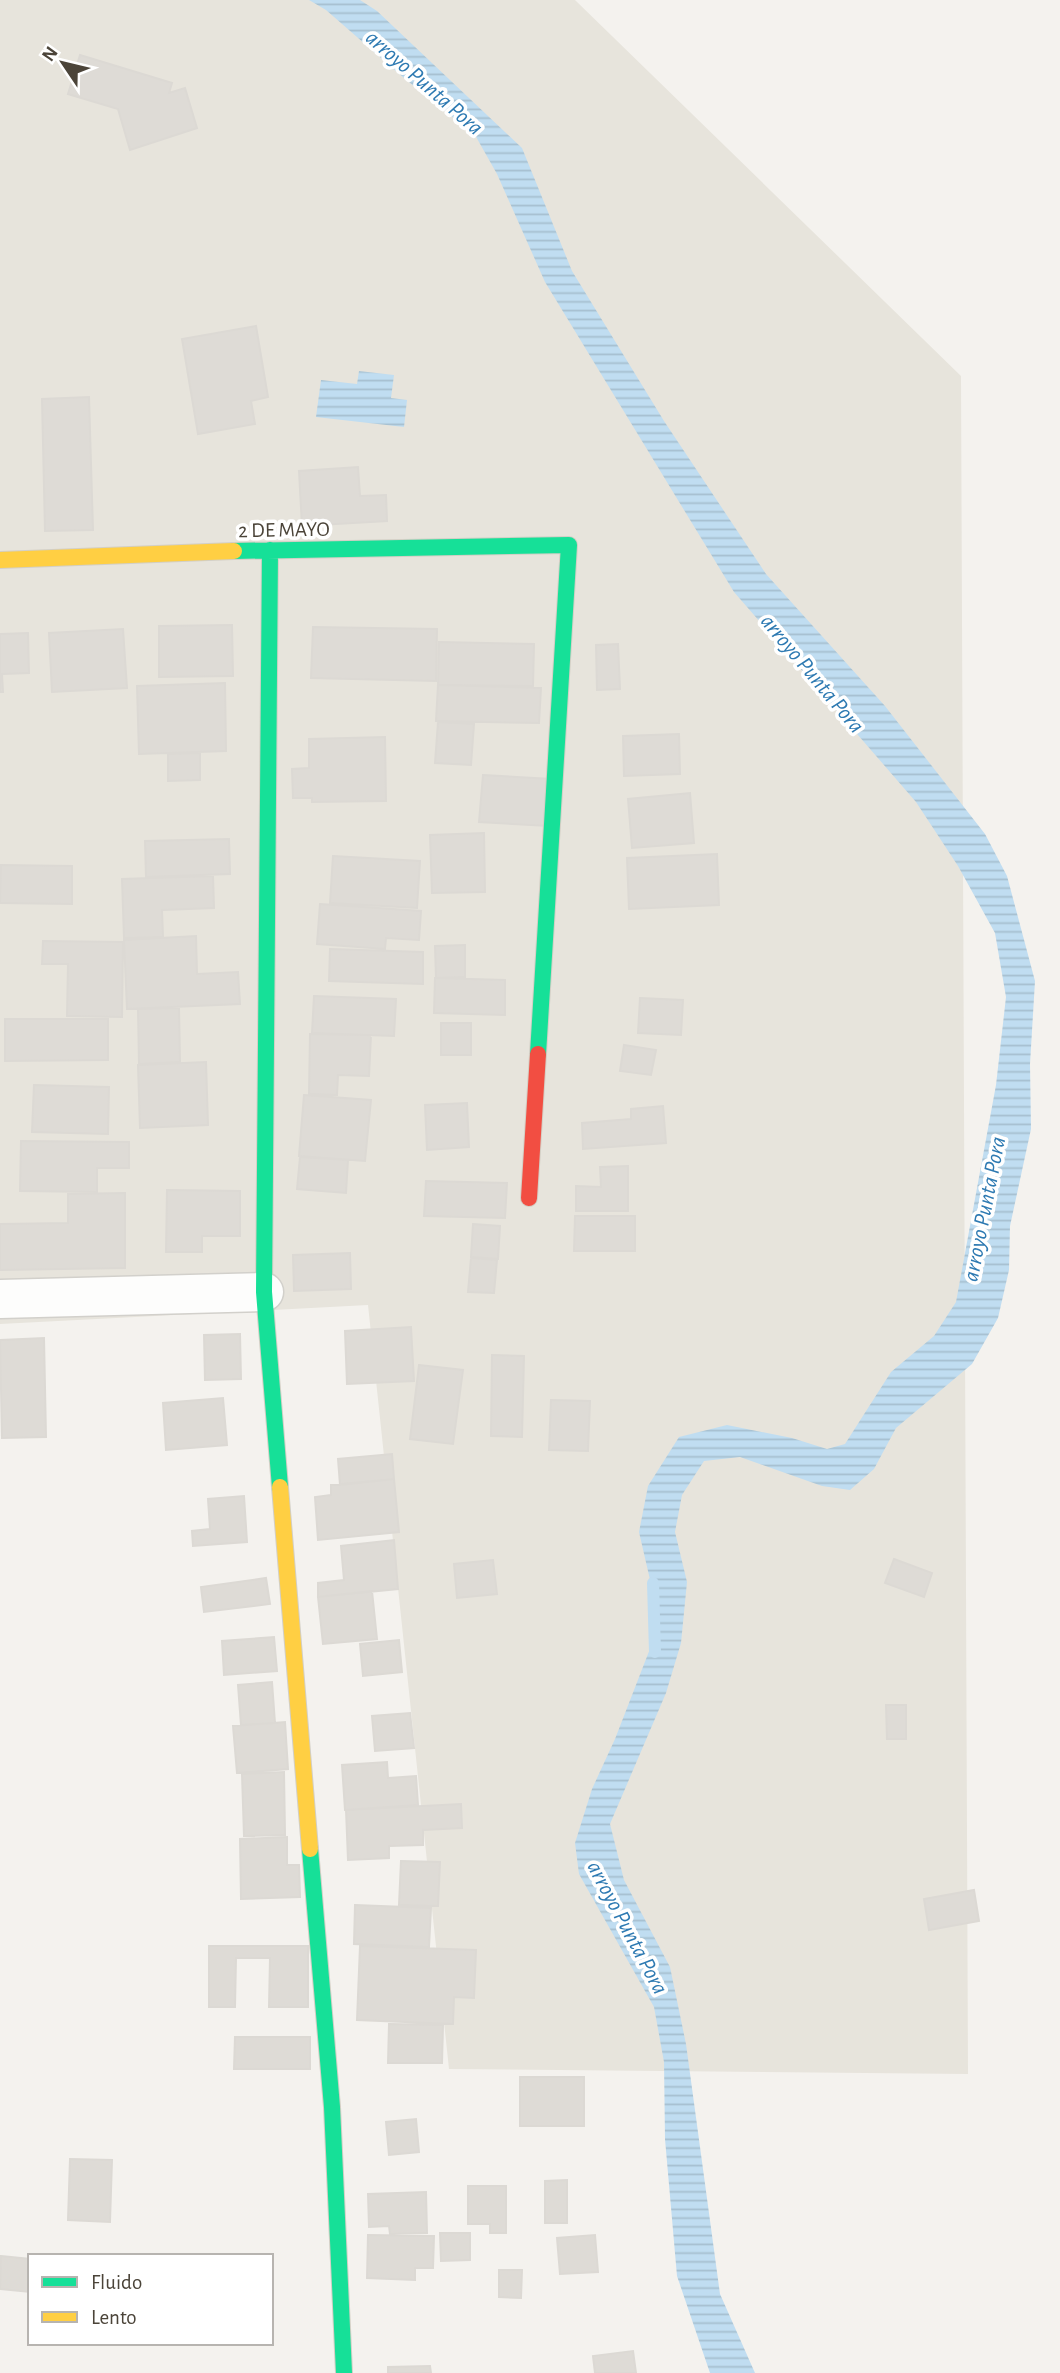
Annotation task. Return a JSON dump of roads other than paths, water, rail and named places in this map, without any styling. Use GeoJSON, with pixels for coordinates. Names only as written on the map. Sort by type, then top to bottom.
{"type":"FeatureCollection","features":[{"type":"Feature","properties":{"kind":"street","name":"2 DE MAYO"},"geometry":{"type":"LineString","coordinates":[[0,561],[270,550],[569,545],[529,1198]]}},
{"type":"Feature","properties":{"kind":"street"},"geometry":{"type":"LineString","coordinates":[[270,550],[264,1292],[332,2107],[344,2373]]}},
{"type":"Feature","properties":{"kind":"street"},"geometry":{"type":"LineString","coordinates":[[0,1299],[264,1292]]}},
{"type":"Feature","properties":{"kind":"water"},"geometry":{"type":"Polygon","coordinates":[[[309,0],[360,0],[377,11],[522,148],[572,271],[664,421],[766,574],[885,706],[985,834],[1007,876],[1035,981],[1030,1064],[1031,1129],[1010,1226],[1009,1270],[998,1318],[972,1364],[896,1428],[874,1469],[850,1490],[822,1486],[740,1457],[704,1461],[682,1495],[675,1532],[687,1582],[681,1643],[666,1693],[610,1824],[624,1880],[670,1967],[686,2044],[720,2294],[755,2373],[710,2373],[677,2276],[665,2139],[664,2062],[654,2007],[579,1874],[575,1843],[592,1789],[615,1739],[660,1623],[639,1532],[648,1486],[679,1437],[727,1425],[792,1438],[827,1449],[845,1444],[891,1372],[934,1336],[956,1302],[996,1085],[1006,997],[995,933],[958,866],[916,802],[734,592],[545,282],[497,174],[475,135],[326,10],[309,0]]]}},
{"type":"Feature","properties":{"kind":"water"},"geometry":{"type":"Polygon","coordinates":[[[359,371],[394,375],[391,398],[407,400],[404,427],[316,417],[321,380],[357,384],[359,371]]]}},
{"type":"Feature","properties":{"kind":"waterway","name":"arroyo Punta Pora"},"geometry":{"type":"LineString","coordinates":[[653,1583],[655,1652]]}}]}
